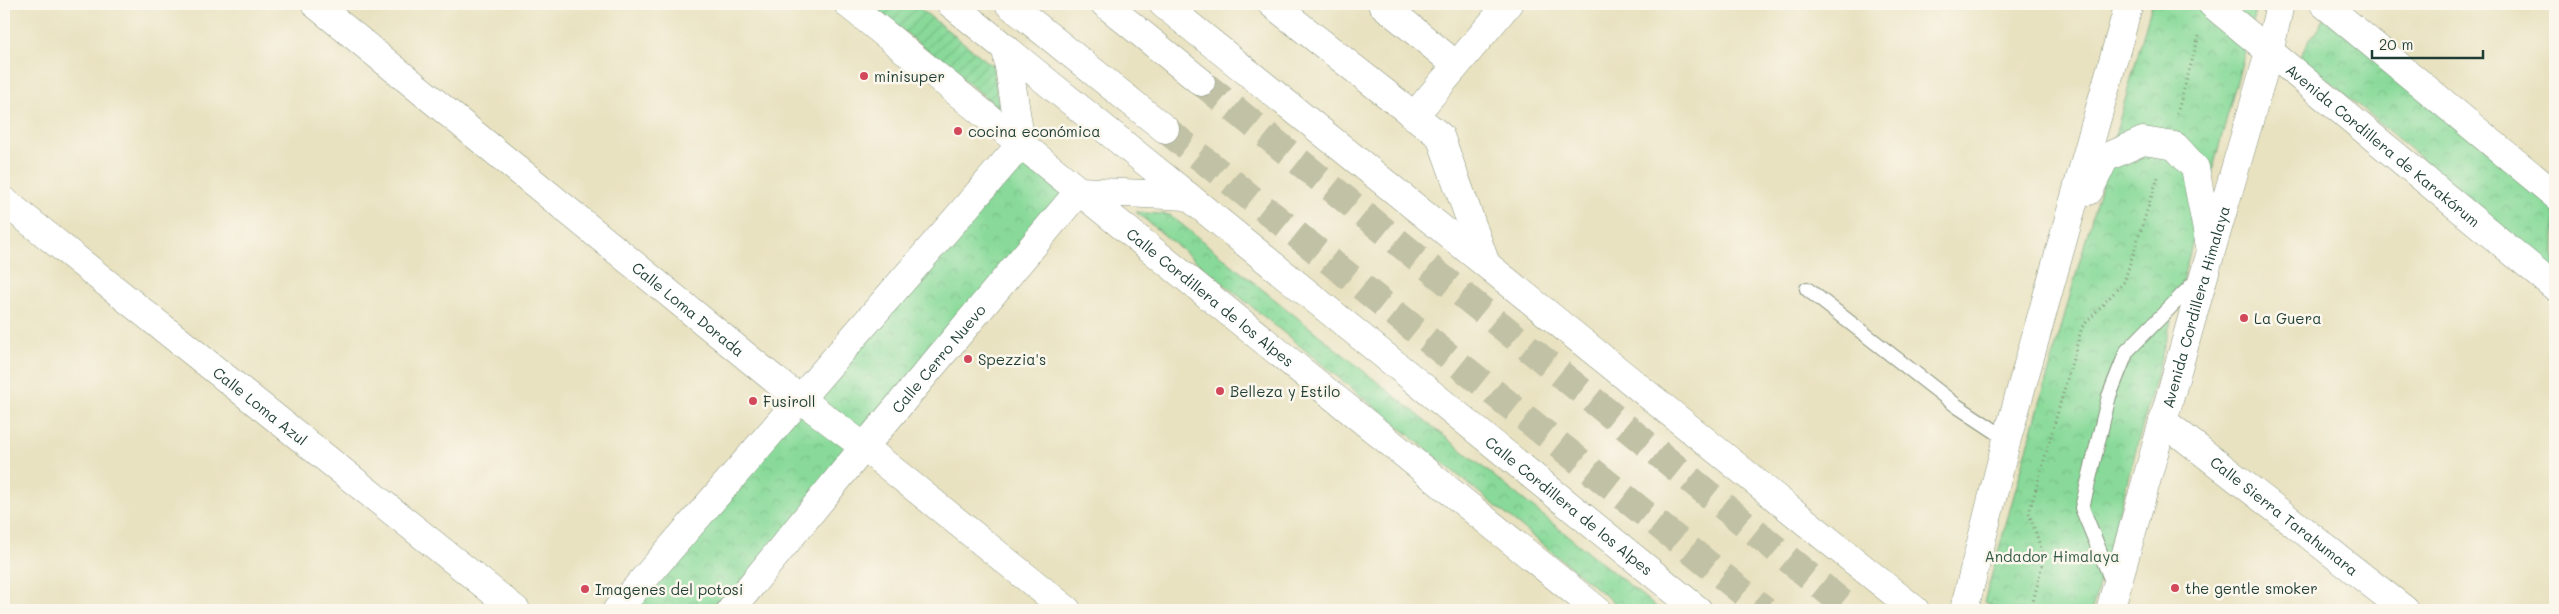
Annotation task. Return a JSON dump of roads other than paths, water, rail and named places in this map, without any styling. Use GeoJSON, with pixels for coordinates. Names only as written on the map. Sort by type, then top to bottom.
{"type":"FeatureCollection","features":[{"type":"Feature","properties":{"kind":"main road","name":"Calle Loma Dorada"},"geometry":{"type":"LineString","coordinates":[[315,4],[800,400],[864,446],[1067,610]]}},
{"type":"Feature","properties":{"kind":"main road","name":"Calle Cordillera de los Alpes"},"geometry":{"type":"LineString","coordinates":[[848,4],[1597,610]]}},
{"type":"Feature","properties":{"kind":"main road","name":"Calle Cordillera de los Alpes"},"geometry":{"type":"LineString","coordinates":[[951,4],[1698,610]]}},
{"type":"Feature","properties":{"kind":"main road"},"geometry":{"type":"LineString","coordinates":[[1009,4],[1165,129]]}},
{"type":"Feature","properties":{"kind":"main road"},"geometry":{"type":"LineString","coordinates":[[1105,4],[1201,82]]}},
{"type":"Feature","properties":{"kind":"main road"},"geometry":{"type":"LineString","coordinates":[[1163,4],[1915,610]]}},
{"type":"Feature","properties":{"kind":"main road"},"geometry":{"type":"LineString","coordinates":[[1272,4],[1440,136],[1486,264]]}},
{"type":"Feature","properties":{"kind":"main road"},"geometry":{"type":"LineString","coordinates":[[1382,4],[1456,65]]}},
{"type":"Feature","properties":{"kind":"main road"},"geometry":{"type":"LineString","coordinates":[[1414,116],[1508,4]]}},
{"type":"Feature","properties":{"kind":"main road"},"geometry":{"type":"LineString","coordinates":[[1964,610],[2007,439],[2129,4]]}},
{"type":"Feature","properties":{"kind":"main road","name":"Avenida Cordillera de Karakórum"},"geometry":{"type":"LineString","coordinates":[[2212,4],[2555,287]]}},
{"type":"Feature","properties":{"kind":"main road","name":"Avenida Cordillera Himalaya"},"geometry":{"type":"LineString","coordinates":[[2113,600],[2208,261],[2270,53],[2280,4]]}},
{"type":"Feature","properties":{"kind":"main road"},"geometry":{"type":"LineString","coordinates":[[2324,4],[2555,195]]}},
{"type":"Feature","properties":{"kind":"main road"},"geometry":{"type":"LineString","coordinates":[[618,610],[1021,144],[1006,48]]}},
{"type":"Feature","properties":{"kind":"main road"},"geometry":{"type":"LineString","coordinates":[[2060,248],[2105,158],[2142,141],[2174,146],[2195,168],[2208,261]]}},
{"type":"Feature","properties":{"kind":"main road"},"geometry":{"type":"LineString","coordinates":[[1080,191],[1188,196]]}},
{"type":"Feature","properties":{"kind":"main road","name":"Calle Cerro Nuevo"},"geometry":{"type":"LineString","coordinates":[[731,610],[864,446],[1080,191]]}},
{"type":"Feature","properties":{"kind":"main road","name":"Calle Loma Azul"},"geometry":{"type":"LineString","coordinates":[[4,201],[516,610]]}},
{"type":"Feature","properties":{"kind":"main road","name":"Calle Sierra Tarahumara"},"geometry":{"type":"LineString","coordinates":[[2163,420],[2405,610]]}},
{"type":"Feature","properties":{"kind":"main road"},"geometry":{"type":"LineString","coordinates":[[1864,570],[1874,582],[1882,610]]}},
{"type":"Feature","properties":{"kind":"lane"},"geometry":{"type":"LineString","coordinates":[[2113,600],[2082,508],[2110,396],[2127,351],[2208,261]]}},
{"type":"Feature","properties":{"kind":"lane"},"geometry":{"type":"LineString","coordinates":[[1807,289],[1957,406],[2007,439]]}},
{"type":"Feature","properties":{"kind":"tunnel"},"geometry":{"type":"LineString","coordinates":[[1201,82],[1851,610]]}},
{"type":"Feature","properties":{"kind":"tunnel"},"geometry":{"type":"LineString","coordinates":[[1165,129],[1765,610]]}},
{"type":"Feature","properties":{"kind":"place","name":"minisuper"},"geometry":{"type":"Point","coordinates":[864,76]}},
{"type":"Feature","properties":{"kind":"place","name":"cocina económica"},"geometry":{"type":"Point","coordinates":[958,131]}},
{"type":"Feature","properties":{"kind":"place","name":"La Guera"},"geometry":{"type":"Point","coordinates":[2244,318]}},
{"type":"Feature","properties":{"kind":"place","name":"Spezzia's"},"geometry":{"type":"Point","coordinates":[968,359]}},
{"type":"Feature","properties":{"kind":"place","name":"Belleza y Estilo"},"geometry":{"type":"Point","coordinates":[1220,391]}},
{"type":"Feature","properties":{"kind":"place","name":"Fusiroll"},"geometry":{"type":"Point","coordinates":[753,401]}},
{"type":"Feature","properties":{"kind":"place","name":"the gentle smoker"},"geometry":{"type":"Point","coordinates":[2175,588]}},
{"type":"Feature","properties":{"kind":"place","name":"Imagenes del potosi"},"geometry":{"type":"Point","coordinates":[585,589]}},
{"type":"Feature","properties":{"kind":"park label","name":"Andador Himalaya"},"geometry":{"type":"Point","coordinates":[2052,556]}}]}
